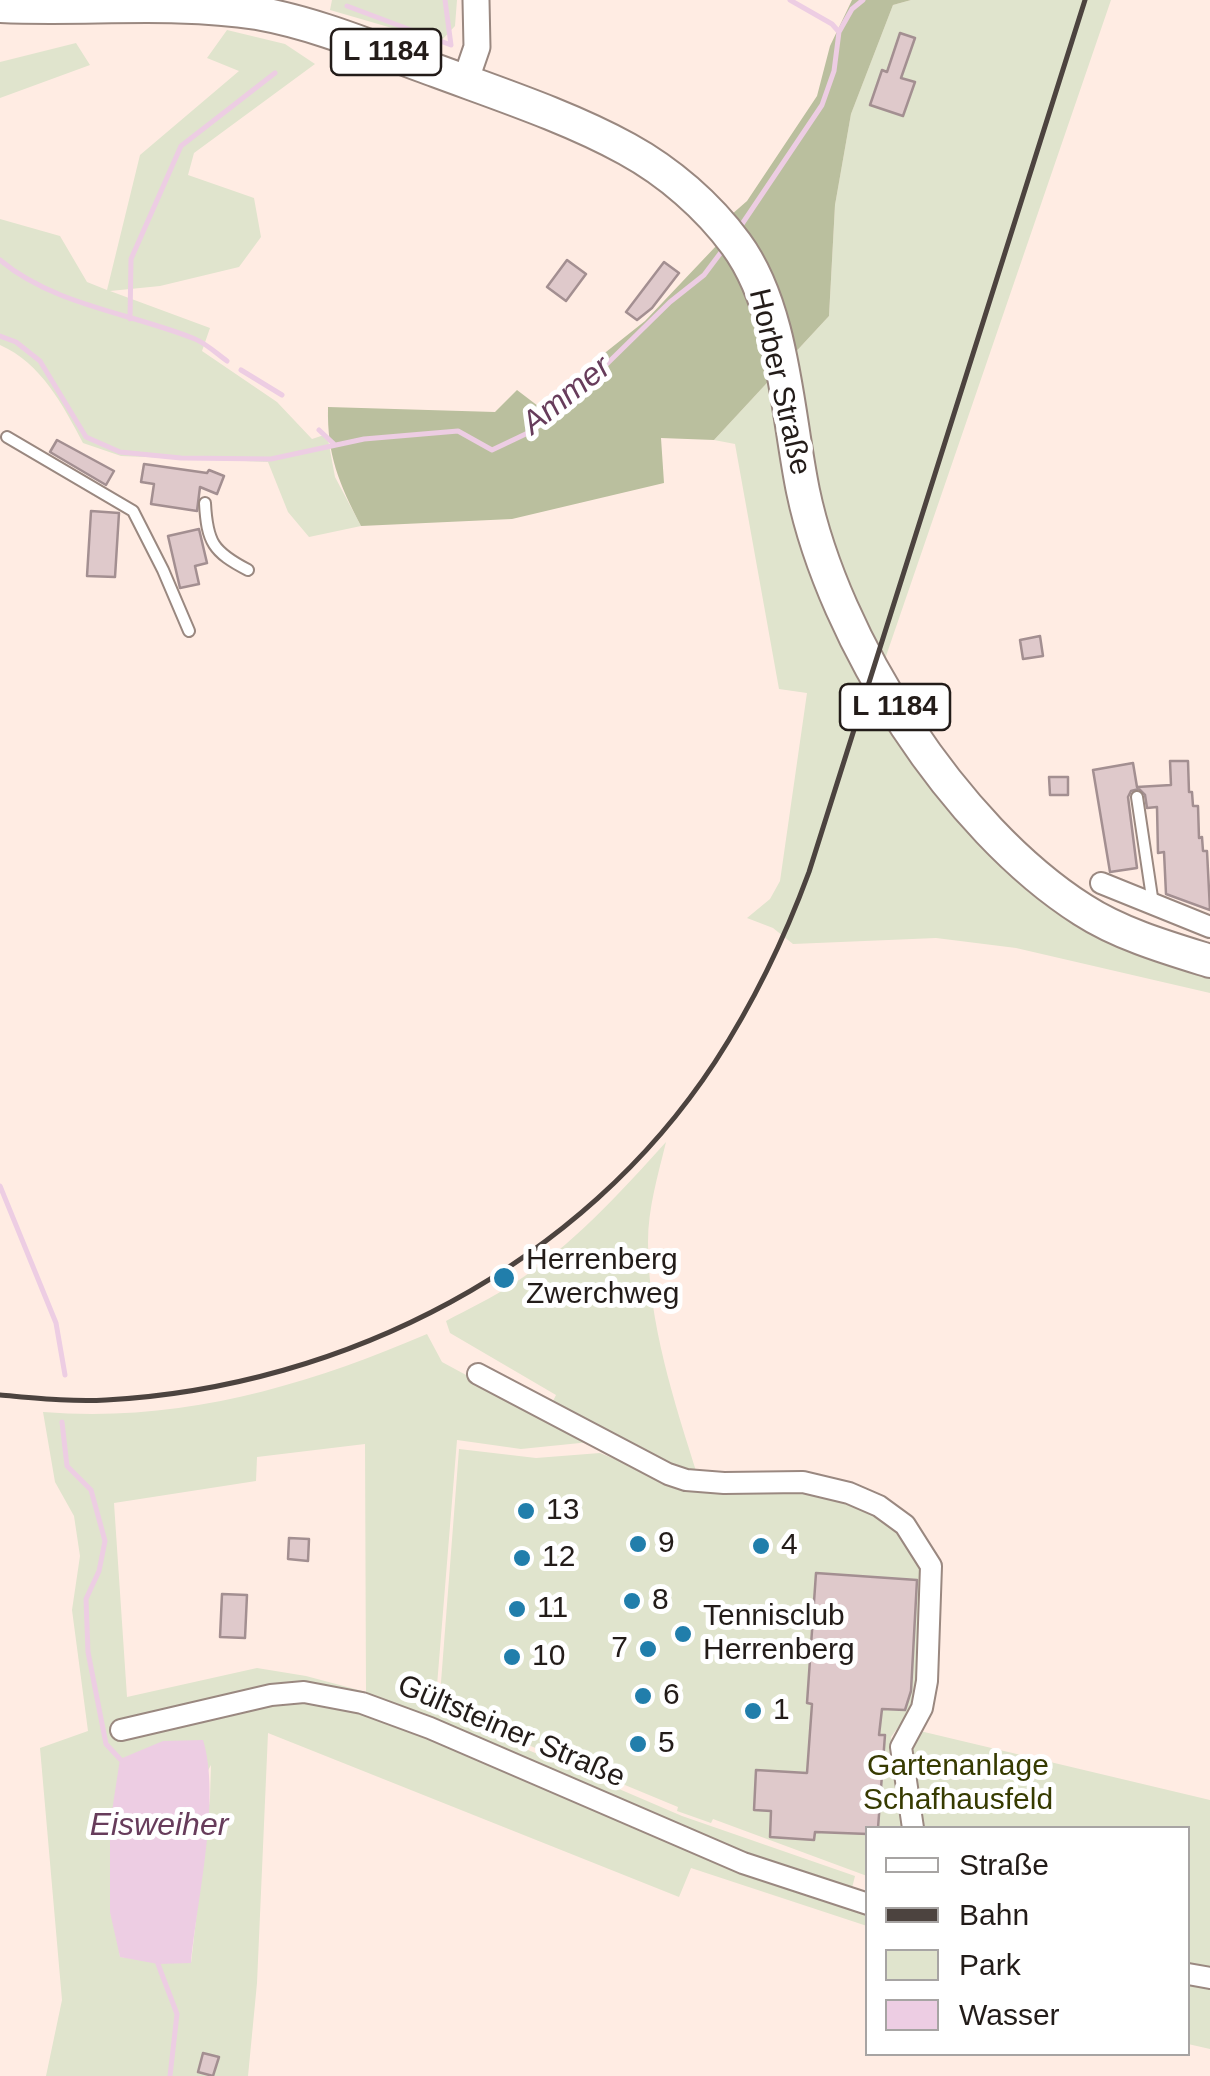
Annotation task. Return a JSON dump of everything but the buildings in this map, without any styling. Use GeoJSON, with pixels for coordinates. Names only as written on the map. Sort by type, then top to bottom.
{"type":"FeatureCollection","features":[{"type":"Feature","properties":{"kind":"main road","name":"Horber Straße"},"geometry":{"type":"LineString","coordinates":[[0,6],[222,8],[258,13],[338,35],[465,82],[627,149],[680,184],[721,226],[746,259],[761,288],[780,365],[804,496],[834,592],[884,691],[962,798],[1041,881],[1088,913],[1165,947],[1210,961]]}},
{"type":"Feature","properties":{"kind":"street"},"geometry":{"type":"LineString","coordinates":[[465,82],[477,47],[476,0]]}},
{"type":"Feature","properties":{"kind":"street"},"geometry":{"type":"LineString","coordinates":[[1101,884],[1210,927]]}},
{"type":"Feature","properties":{"kind":"street"},"geometry":{"type":"LineString","coordinates":[[478,1374],[668,1474],[686,1480],[724,1483],[803,1482],[849,1493],[879,1506],[905,1524],[932,1566],[927,1681],[922,1708],[901,1747],[913,1826]]}},
{"type":"Feature","properties":{"kind":"street","name":"Gültsteiner Straße"},"geometry":{"type":"LineString","coordinates":[[121,1730],[271,1695],[304,1692],[362,1703],[430,1728],[738,1861],[865,1903]]}},
{"type":"Feature","properties":{"kind":"lane"},"geometry":{"type":"LineString","coordinates":[[8,437],[133,512],[189,631]]}},
{"type":"Feature","properties":{"kind":"lane"},"geometry":{"type":"LineString","coordinates":[[205,503],[207,534],[216,550],[248,570]]}},
{"type":"Feature","properties":{"kind":"lane"},"geometry":{"type":"LineString","coordinates":[[1137,797],[1153,906]]}},
{"type":"Feature","properties":{"kind":"green space"},"geometry":{"type":"Polygon","coordinates":[[[332,0],[457,0],[455,26],[440,42],[330,10],[332,0]]]}},
{"type":"Feature","properties":{"kind":"green space"},"geometry":{"type":"Polygon","coordinates":[[[852,0],[911,0],[893,5],[851,114],[835,205],[829,316],[714,440],[661,438],[664,483],[512,519],[361,526],[336,469],[328,407],[495,412],[517,390],[538,406],[645,321],[717,245],[731,215],[747,201],[817,96],[830,46],[852,0]]]}},
{"type":"Feature","properties":{"kind":"green space"},"geometry":{"type":"Polygon","coordinates":[[[911,0],[1111,0],[884,662],[966,793],[1013,846],[1210,972],[1210,993],[1016,948],[936,938],[793,944],[773,928],[747,918],[770,899],[780,881],[807,693],[779,689],[735,444],[714,440],[829,316],[835,205],[851,114],[893,5],[911,0]]]}},
{"type":"Feature","properties":{"kind":"green space"},"geometry":{"type":"Polygon","coordinates":[[[227,30],[285,44],[315,64],[194,153],[188,175],[254,198],[261,237],[239,267],[160,286],[110,291],[210,328],[202,351],[277,402],[312,439],[327,434],[335,477],[361,526],[309,537],[288,512],[268,462],[121,456],[83,443],[39,374],[0,345],[0,219],[60,236],[87,282],[107,290],[140,155],[239,71],[207,58],[227,30]]]}},
{"type":"Feature","properties":{"kind":"green space"},"geometry":{"type":"Polygon","coordinates":[[[76,43],[90,65],[0,98],[0,62],[76,43]]]}},
{"type":"Feature","properties":{"kind":"green space"},"geometry":{"type":"Polygon","coordinates":[[[666,1142],[650,1217],[649,1272],[664,1361],[698,1477],[675,1472],[551,1405],[556,1395],[450,1333],[446,1321],[505,1289],[555,1253],[666,1142]]]}},
{"type":"Feature","properties":{"kind":"green space"},"geometry":{"type":"Polygon","coordinates":[[[427,1334],[442,1362],[590,1442],[521,1449],[457,1440],[435,1710],[682,1816],[855,1876],[851,1892],[865,1898],[865,1925],[691,1868],[679,1897],[268,1733],[257,1983],[248,2076],[46,2076],[62,2000],[40,1748],[88,1731],[72,1610],[80,1556],[74,1516],[55,1482],[43,1412],[143,1412],[192,1406],[240,1397],[334,1370],[427,1334]],[[365,1444],[257,1457],[256,1481],[114,1503],[127,1697],[257,1668],[366,1692],[365,1444]],[[211,1765],[118,1936],[120,1957],[191,1963],[211,1765]]]}},
{"type":"Feature","properties":{"kind":"green space","name":"Tennisclub Herrenberg"},"geometry":{"type":"Polygon","coordinates":[[[459,1449],[536,1458],[600,1453],[680,1486],[806,1491],[870,1506],[899,1528],[925,1566],[917,1701],[891,1737],[903,1826],[865,1826],[865,1875],[713,1819],[711,1823],[677,1811],[678,1807],[439,1708],[459,1449]]]}},
{"type":"Feature","properties":{"kind":"green space","name":"Gartenanlage Schafhausfeld"},"geometry":{"type":"Polygon","coordinates":[[[920,1731],[1210,1800],[1210,2049],[1190,2044],[1190,1826],[909,1826],[895,1738],[920,1731]]]}},
{"type":"Feature","properties":{"kind":"water","name":"Eisweiher"},"geometry":{"type":"Polygon","coordinates":[[[203,1740],[210,1790],[209,1819],[191,1963],[158,1964],[120,1957],[110,1912],[110,1824],[120,1759],[163,1741],[203,1740]]]}},
{"type":"Feature","properties":{"kind":"waterway"},"geometry":{"type":"LineString","coordinates":[[347,6],[451,45],[445,0]]}},
{"type":"Feature","properties":{"kind":"waterway","name":"Ammer"},"geometry":{"type":"LineString","coordinates":[[790,0],[839,32]]}},
{"type":"Feature","properties":{"kind":"waterway","name":"Ammer"},"geometry":{"type":"LineString","coordinates":[[738,230],[822,105],[834,71],[839,32],[852,9],[863,0]]}},
{"type":"Feature","properties":{"kind":"waterway"},"geometry":{"type":"LineString","coordinates":[[130,319],[131,259],[181,146],[275,73]]}},
{"type":"Feature","properties":{"kind":"waterway","name":"Ammer"},"geometry":{"type":"LineString","coordinates":[[0,336],[16,342],[40,361],[86,437],[120,452],[181,458],[271,459],[364,439],[458,431],[492,450],[532,431],[566,404],[670,302],[704,275],[725,247]]}},
{"type":"Feature","properties":{"kind":"waterway"},"geometry":{"type":"LineString","coordinates":[[0,260],[44,288],[195,339],[227,361]]}},
{"type":"Feature","properties":{"kind":"waterway"},"geometry":{"type":"LineString","coordinates":[[241,370],[282,395]]}},
{"type":"Feature","properties":{"kind":"waterway"},"geometry":{"type":"LineString","coordinates":[[319,430],[335,445]]}},
{"type":"Feature","properties":{"kind":"waterway"},"geometry":{"type":"LineString","coordinates":[[0,1186],[56,1323],[65,1375]]}},
{"type":"Feature","properties":{"kind":"waterway"},"geometry":{"type":"LineString","coordinates":[[62,1422],[67,1466],[91,1490],[105,1541],[99,1571],[86,1599],[88,1652],[106,1744],[120,1759]]}},
{"type":"Feature","properties":{"kind":"waterway"},"geometry":{"type":"LineString","coordinates":[[158,1964],[177,2014],[170,2076]]}},
{"type":"Feature","properties":{"kind":"railway"},"geometry":{"type":"LineString","coordinates":[[0,1395],[106,1400],[195,1390],[283,1370],[369,1341],[450,1302],[527,1255],[597,1199],[660,1134],[715,1062],[743,1017],[779,946],[809,872],[1085,0]]}},
{"type":"Feature","properties":{"kind":"place","name":"Herrenberg Zwerchweg"},"geometry":{"type":"Point","coordinates":[504,1278]}},
{"type":"Feature","properties":{"kind":"place","name":"13"},"geometry":{"type":"Point","coordinates":[526,1511]}},
{"type":"Feature","properties":{"kind":"place","name":"9"},"geometry":{"type":"Point","coordinates":[638,1544]}},
{"type":"Feature","properties":{"kind":"place","name":"4"},"geometry":{"type":"Point","coordinates":[761,1546]}},
{"type":"Feature","properties":{"kind":"place","name":"12"},"geometry":{"type":"Point","coordinates":[522,1558]}},
{"type":"Feature","properties":{"kind":"place","name":"8"},"geometry":{"type":"Point","coordinates":[632,1601]}},
{"type":"Feature","properties":{"kind":"place","name":"11"},"geometry":{"type":"Point","coordinates":[517,1609]}},
{"type":"Feature","properties":{"kind":"place","name":"Tennisclub Herrenberg"},"geometry":{"type":"Point","coordinates":[683,1634]}},
{"type":"Feature","properties":{"kind":"place","name":"7"},"geometry":{"type":"Point","coordinates":[648,1649]}},
{"type":"Feature","properties":{"kind":"place","name":"10"},"geometry":{"type":"Point","coordinates":[512,1657]}},
{"type":"Feature","properties":{"kind":"place","name":"6"},"geometry":{"type":"Point","coordinates":[643,1696]}},
{"type":"Feature","properties":{"kind":"place","name":"1"},"geometry":{"type":"Point","coordinates":[753,1711]}},
{"type":"Feature","properties":{"kind":"place","name":"5"},"geometry":{"type":"Point","coordinates":[638,1744]}}]}
